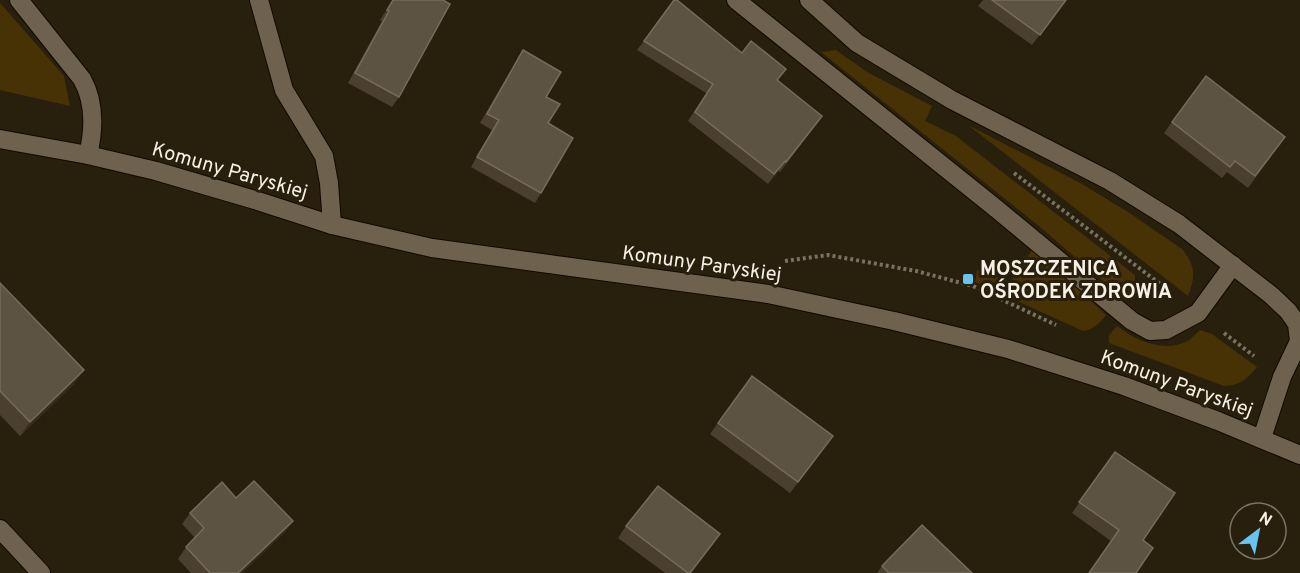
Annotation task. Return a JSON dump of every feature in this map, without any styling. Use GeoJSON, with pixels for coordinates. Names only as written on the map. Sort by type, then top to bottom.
{"type":"FeatureCollection","features":[{"type":"Feature","properties":{"kind":"street"},"geometry":{"type":"LineString","coordinates":[[19,0],[87,87],[91,100],[92,137],[88,155]]}},
{"type":"Feature","properties":{"kind":"street"},"geometry":{"type":"LineString","coordinates":[[259,0],[284,90],[324,156],[329,183],[332,225]]}},
{"type":"Feature","properties":{"kind":"street","name":"Komuny Paryskiej"},"geometry":{"type":"LineString","coordinates":[[736,0],[993,206],[1132,321],[1150,331],[1166,330],[1198,313],[1233,265]]}},
{"type":"Feature","properties":{"kind":"street"},"geometry":{"type":"LineString","coordinates":[[809,0],[857,43],[952,100],[1110,181],[1179,224],[1271,295],[1288,311],[1297,324],[1299,341],[1282,377],[1262,438]]}},
{"type":"Feature","properties":{"kind":"street","name":"Komuny Paryskiej"},"geometry":{"type":"LineString","coordinates":[[0,139],[88,155],[156,171],[332,225],[432,248],[768,294],[894,321],[1008,349],[1103,379],[1300,454]]}},
{"type":"Feature","properties":{"kind":"street"},"geometry":{"type":"LineString","coordinates":[[0,529],[41,573]]}},
{"type":"Feature","properties":{"kind":"path"},"geometry":{"type":"LineString","coordinates":[[1011,171],[1282,377]]}},
{"type":"Feature","properties":{"kind":"shaded area"},"geometry":{"type":"Polygon","coordinates":[[[0,3],[64,76],[70,106],[0,90],[0,3]]]}},
{"type":"Feature","properties":{"kind":"shaded area"},"geometry":{"type":"Polygon","coordinates":[[[836,50],[867,72],[932,106],[925,121],[956,136],[1135,275],[1135,285],[1125,297],[1099,278],[1039,226],[821,52],[836,50]]]}},
{"type":"Feature","properties":{"kind":"shaded area"},"geometry":{"type":"Polygon","coordinates":[[[968,125],[1082,184],[1182,249],[1190,260],[1193,271],[1188,296],[968,125]]]}},
{"type":"Feature","properties":{"kind":"shaded area"},"geometry":{"type":"Polygon","coordinates":[[[1036,249],[1106,315],[1096,326],[1083,331],[975,282],[977,270],[1011,281],[1032,250],[1036,249]]]}},
{"type":"Feature","properties":{"kind":"shaded area"},"geometry":{"type":"Polygon","coordinates":[[[1117,326],[1142,341],[1161,346],[1180,344],[1189,340],[1200,330],[1212,334],[1257,367],[1243,381],[1224,386],[1109,343],[1109,335],[1117,326]]]}},
{"type":"Feature","properties":{"kind":"building"},"geometry":{"type":"Polygon","coordinates":[[[393,0],[443,0],[450,4],[399,97],[355,73],[393,0]]]}},
{"type":"Feature","properties":{"kind":"building"},"geometry":{"type":"Polygon","coordinates":[[[674,0],[677,0],[742,53],[751,41],[786,69],[777,80],[822,116],[774,174],[695,112],[713,84],[644,41],[674,0]]]}},
{"type":"Feature","properties":{"kind":"building"},"geometry":{"type":"Polygon","coordinates":[[[992,0],[1066,0],[1040,35],[992,0]]]}},
{"type":"Feature","properties":{"kind":"building"},"geometry":{"type":"Polygon","coordinates":[[[523,50],[561,72],[546,97],[560,104],[548,123],[573,138],[541,193],[477,157],[499,120],[487,114],[523,50]]]}},
{"type":"Feature","properties":{"kind":"building"},"geometry":{"type":"Polygon","coordinates":[[[1206,76],[1285,137],[1255,176],[1235,161],[1230,167],[1172,122],[1206,76]]]}},
{"type":"Feature","properties":{"kind":"building"},"geometry":{"type":"Polygon","coordinates":[[[0,283],[84,370],[30,422],[0,391],[0,283]]]}},
{"type":"Feature","properties":{"kind":"building"},"geometry":{"type":"Polygon","coordinates":[[[752,376],[833,436],[798,482],[718,423],[752,376]]]}},
{"type":"Feature","properties":{"kind":"building"},"geometry":{"type":"Polygon","coordinates":[[[1115,452],[1175,493],[1143,540],[1153,548],[1136,573],[1089,573],[1119,530],[1079,502],[1115,452]]]}},
{"type":"Feature","properties":{"kind":"building"},"geometry":{"type":"Polygon","coordinates":[[[254,481],[293,521],[238,573],[210,573],[186,547],[204,528],[190,513],[222,482],[236,498],[254,481]]]}},
{"type":"Feature","properties":{"kind":"building"},"geometry":{"type":"Polygon","coordinates":[[[658,486],[720,534],[690,573],[626,526],[658,486]]]}},
{"type":"Feature","properties":{"kind":"building"},"geometry":{"type":"Polygon","coordinates":[[[922,525],[972,573],[889,573],[882,566],[922,525]]]}},
{"type":"Feature","properties":{"kind":"place","name":"MOSZCZENICA OŚRODEK ZDROWIA"},"geometry":{"type":"Point","coordinates":[968,279]}}]}
